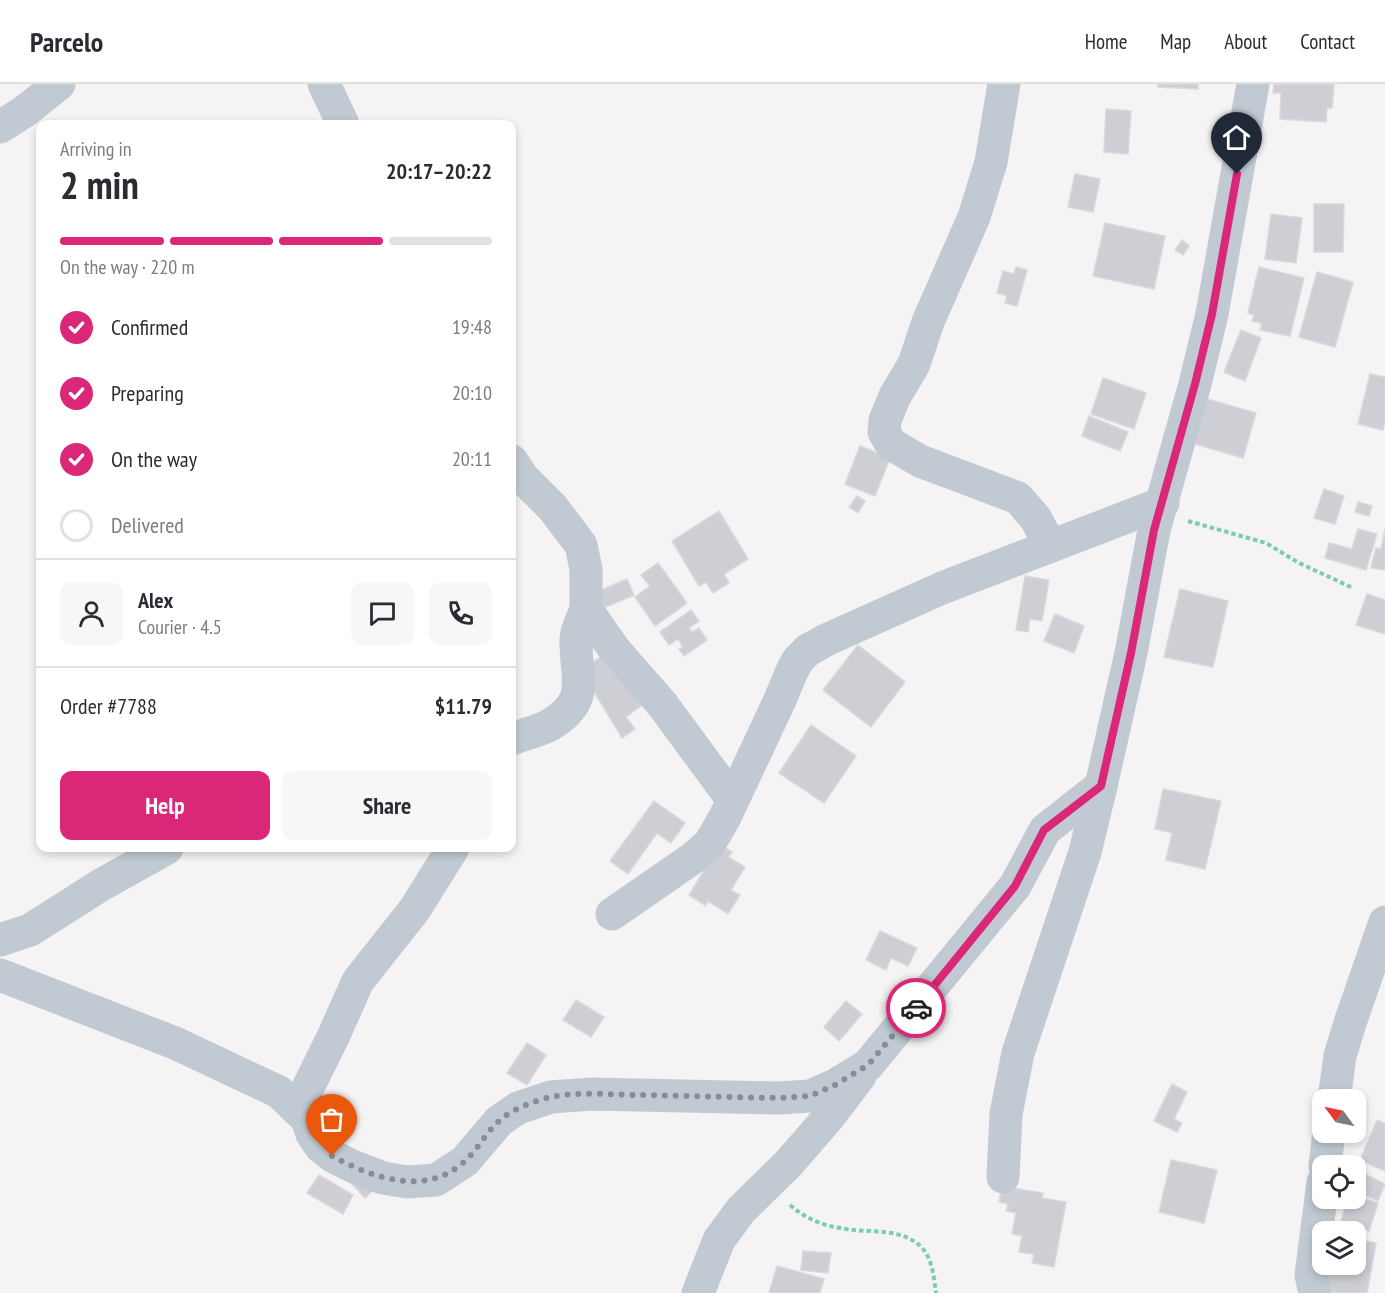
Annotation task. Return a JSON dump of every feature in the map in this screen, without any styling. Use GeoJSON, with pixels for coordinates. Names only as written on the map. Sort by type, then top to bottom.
{"type":"FeatureCollection","features":[{"type":"Feature","properties":{"kind":"street"},"geometry":{"type":"LineString","coordinates":[[0,127],[26,111],[59,84]]}},
{"type":"Feature","properties":{"kind":"street"},"geometry":{"type":"LineString","coordinates":[[324,84],[341,120]]}},
{"type":"Feature","properties":{"kind":"street"},"geometry":{"type":"LineString","coordinates":[[1004,84],[991,162],[974,217],[932,313],[914,364],[895,396],[885,420],[884,432],[891,444],[920,461],[1018,498],[1036,519],[1050,546]]}},
{"type":"Feature","properties":{"kind":"street"},"geometry":{"type":"LineString","coordinates":[[1003,1177],[1006,1114],[1018,1053],[1084,852],[1101,786],[1131,653],[1158,516],[1212,314],[1253,84]]}},
{"type":"Feature","properties":{"kind":"street"},"geometry":{"type":"LineString","coordinates":[[516,468],[523,478],[554,508],[581,545],[586,569],[586,609],[576,636],[579,685],[576,701],[565,715],[548,726],[516,738]]}},
{"type":"Feature","properties":{"kind":"street"},"geometry":{"type":"LineString","coordinates":[[612,914],[693,858],[710,843],[725,817],[792,671],[798,660],[808,650],[942,588],[1050,546],[1158,516]]}},
{"type":"Feature","properties":{"kind":"street"},"geometry":{"type":"LineString","coordinates":[[586,609],[614,649],[668,712],[732,799]]}},
{"type":"Feature","properties":{"kind":"street"},"geometry":{"type":"LineString","coordinates":[[698,1293],[719,1240],[741,1210],[821,1126],[1015,886],[1044,830],[1101,786]]}},
{"type":"Feature","properties":{"kind":"street"},"geometry":{"type":"LineString","coordinates":[[0,940],[30,930],[160,852]]}},
{"type":"Feature","properties":{"kind":"street"},"geometry":{"type":"LineString","coordinates":[[298,1108],[358,981],[414,909],[450,852]]}},
{"type":"Feature","properties":{"kind":"street"},"geometry":{"type":"LineString","coordinates":[[1336,1089],[1340,1056],[1385,922]]}},
{"type":"Feature","properties":{"kind":"street"},"geometry":{"type":"LineString","coordinates":[[0,975],[175,1043],[279,1092],[298,1108],[307,1119],[312,1134],[321,1147],[332,1156],[383,1178],[407,1182],[436,1180],[465,1161],[499,1121],[518,1108],[551,1097],[592,1095],[779,1098],[810,1096],[835,1085],[868,1065]]}},
{"type":"Feature","properties":{"kind":"street"},"geometry":{"type":"LineString","coordinates":[[1315,1293],[1311,1275],[1320,1209]]}},
{"type":"Feature","properties":{"kind":"path"},"geometry":{"type":"LineString","coordinates":[[1158,516],[1167,522],[1179,520],[1266,543],[1299,563],[1353,588]]}},
{"type":"Feature","properties":{"kind":"path"},"geometry":{"type":"LineString","coordinates":[[768,1184],[793,1208],[814,1222],[841,1228],[904,1235],[923,1249],[933,1269],[936,1293]]}},
{"type":"Feature","properties":{"kind":"building"},"geometry":{"type":"Polygon","coordinates":[[[1158,84],[1198,84],[1198,89],[1158,87],[1158,84]]]}},
{"type":"Feature","properties":{"kind":"building"},"geometry":{"type":"Polygon","coordinates":[[[1274,84],[1334,84],[1332,108],[1327,108],[1326,122],[1280,119],[1281,93],[1273,93],[1274,84]]]}},
{"type":"Feature","properties":{"kind":"building"},"geometry":{"type":"Polygon","coordinates":[[[1106,109],[1131,111],[1128,154],[1104,152],[1106,109]]]}},
{"type":"Feature","properties":{"kind":"building"},"geometry":{"type":"Polygon","coordinates":[[[1075,174],[1100,179],[1093,212],[1068,207],[1075,174]]]}},
{"type":"Feature","properties":{"kind":"building"},"geometry":{"type":"Polygon","coordinates":[[[1314,204],[1344,204],[1343,252],[1314,252],[1314,204]]]}},
{"type":"Feature","properties":{"kind":"building"},"geometry":{"type":"Polygon","coordinates":[[[1271,214],[1302,218],[1296,263],[1265,259],[1271,214]]]}},
{"type":"Feature","properties":{"kind":"building"},"geometry":{"type":"Polygon","coordinates":[[[1105,223],[1165,236],[1154,289],[1093,276],[1105,223]]]}},
{"type":"Feature","properties":{"kind":"building"},"geometry":{"type":"Polygon","coordinates":[[[1182,240],[1189,246],[1183,255],[1175,250],[1182,240]]]}},
{"type":"Feature","properties":{"kind":"building"},"geometry":{"type":"Polygon","coordinates":[[[1016,267],[1027,270],[1017,306],[1005,303],[1007,296],[997,293],[1003,271],[1014,274],[1016,267]]]}},
{"type":"Feature","properties":{"kind":"building"},"geometry":{"type":"Polygon","coordinates":[[[1259,267],[1304,278],[1290,336],[1260,330],[1262,323],[1252,321],[1254,315],[1248,313],[1259,267]]]}},
{"type":"Feature","properties":{"kind":"building"},"geometry":{"type":"Polygon","coordinates":[[[1317,272],[1353,282],[1335,347],[1299,337],[1317,272]]]}},
{"type":"Feature","properties":{"kind":"building"},"geometry":{"type":"Polygon","coordinates":[[[1241,330],[1261,338],[1245,381],[1224,372],[1241,330]]]}},
{"type":"Feature","properties":{"kind":"building"},"geometry":{"type":"Polygon","coordinates":[[[1370,374],[1385,377],[1383,430],[1358,424],[1370,374]]]}},
{"type":"Feature","properties":{"kind":"building"},"geometry":{"type":"Polygon","coordinates":[[[1103,378],[1146,393],[1134,429],[1091,414],[1103,378]]]}},
{"type":"Feature","properties":{"kind":"building"},"geometry":{"type":"Polygon","coordinates":[[[1207,399],[1256,413],[1243,458],[1195,444],[1207,399]]]}},
{"type":"Feature","properties":{"kind":"building"},"geometry":{"type":"Polygon","coordinates":[[[1089,416],[1128,432],[1120,451],[1082,436],[1089,416]]]}},
{"type":"Feature","properties":{"kind":"building"},"geometry":{"type":"Polygon","coordinates":[[[860,446],[890,458],[875,496],[845,484],[860,446]]]}},
{"type":"Feature","properties":{"kind":"building"},"geometry":{"type":"Polygon","coordinates":[[[1324,489],[1344,496],[1335,524],[1314,518],[1324,489]]]}},
{"type":"Feature","properties":{"kind":"building"},"geometry":{"type":"Polygon","coordinates":[[[857,496],[865,501],[858,513],[849,507],[857,496]]]}},
{"type":"Feature","properties":{"kind":"building"},"geometry":{"type":"Polygon","coordinates":[[[1358,502],[1372,506],[1369,516],[1355,512],[1358,502]]]}},
{"type":"Feature","properties":{"kind":"building"},"geometry":{"type":"Polygon","coordinates":[[[719,511],[748,559],[724,574],[729,583],[713,593],[706,582],[699,586],[672,541],[719,511]]]}},
{"type":"Feature","properties":{"kind":"building"},"geometry":{"type":"Polygon","coordinates":[[[1358,529],[1377,534],[1366,570],[1325,558],[1329,543],[1352,549],[1358,529]]]}},
{"type":"Feature","properties":{"kind":"building"},"geometry":{"type":"Polygon","coordinates":[[[1385,529],[1385,570],[1371,568],[1376,548],[1381,549],[1385,529]]]}},
{"type":"Feature","properties":{"kind":"building"},"geometry":{"type":"Polygon","coordinates":[[[658,563],[687,603],[655,626],[635,597],[650,586],[641,575],[658,563]]]}},
{"type":"Feature","properties":{"kind":"building"},"geometry":{"type":"Polygon","coordinates":[[[1025,576],[1049,580],[1042,621],[1030,619],[1028,632],[1016,630],[1025,576]]]}},
{"type":"Feature","properties":{"kind":"building"},"geometry":{"type":"Polygon","coordinates":[[[627,579],[634,595],[601,609],[594,593],[627,579]]]}},
{"type":"Feature","properties":{"kind":"building"},"geometry":{"type":"Polygon","coordinates":[[[1180,589],[1228,601],[1213,667],[1164,657],[1180,589]]]}},
{"type":"Feature","properties":{"kind":"building"},"geometry":{"type":"Polygon","coordinates":[[[1367,594],[1385,600],[1385,634],[1356,625],[1367,594]]]}},
{"type":"Feature","properties":{"kind":"building"},"geometry":{"type":"Polygon","coordinates":[[[691,610],[699,621],[689,628],[692,632],[699,628],[707,640],[684,656],[679,649],[683,647],[678,639],[669,645],[660,632],[691,610]]]}},
{"type":"Feature","properties":{"kind":"building"},"geometry":{"type":"Polygon","coordinates":[[[1055,614],[1084,626],[1074,653],[1044,641],[1055,614]]]}},
{"type":"Feature","properties":{"kind":"building"},"geometry":{"type":"Polygon","coordinates":[[[858,645],[905,682],[871,727],[823,690],[858,645]]]}},
{"type":"Feature","properties":{"kind":"building"},"geometry":{"type":"Polygon","coordinates":[[[609,651],[646,702],[626,717],[635,729],[622,738],[581,670],[609,651]]]}},
{"type":"Feature","properties":{"kind":"building"},"geometry":{"type":"Polygon","coordinates":[[[811,725],[856,756],[824,803],[779,773],[811,725]]]}},
{"type":"Feature","properties":{"kind":"building"},"geometry":{"type":"Polygon","coordinates":[[[1163,789],[1221,801],[1205,869],[1166,860],[1172,833],[1155,829],[1163,789]]]}},
{"type":"Feature","properties":{"kind":"building"},"geometry":{"type":"Polygon","coordinates":[[[654,801],[685,823],[671,843],[657,833],[628,874],[610,861],[654,801]]]}},
{"type":"Feature","properties":{"kind":"building"},"geometry":{"type":"Polygon","coordinates":[[[720,845],[732,852],[728,857],[745,867],[731,890],[740,895],[728,914],[708,901],[706,906],[689,895],[720,845]]]}},
{"type":"Feature","properties":{"kind":"building"},"geometry":{"type":"Polygon","coordinates":[[[880,931],[917,948],[908,966],[891,958],[886,970],[866,960],[880,931]]]}},
{"type":"Feature","properties":{"kind":"building"},"geometry":{"type":"Polygon","coordinates":[[[576,1000],[604,1017],[591,1037],[563,1020],[576,1000]]]}},
{"type":"Feature","properties":{"kind":"building"},"geometry":{"type":"Polygon","coordinates":[[[846,1001],[862,1014],[839,1041],[824,1027],[846,1001]]]}},
{"type":"Feature","properties":{"kind":"building"},"geometry":{"type":"Polygon","coordinates":[[[527,1043],[546,1055],[527,1085],[507,1073],[527,1043]]]}},
{"type":"Feature","properties":{"kind":"building"},"geometry":{"type":"Polygon","coordinates":[[[1172,1084],[1187,1092],[1174,1119],[1182,1123],[1177,1132],[1154,1121],[1172,1084]]]}},
{"type":"Feature","properties":{"kind":"building"},"geometry":{"type":"Polygon","coordinates":[[[1377,1120],[1385,1123],[1385,1171],[1366,1163],[1366,1155],[1362,1155],[1377,1120]]]}},
{"type":"Feature","properties":{"kind":"building"},"geometry":{"type":"Polygon","coordinates":[[[1171,1160],[1217,1170],[1204,1223],[1159,1212],[1171,1160]]]}},
{"type":"Feature","properties":{"kind":"building"},"geometry":{"type":"Polygon","coordinates":[[[1366,1174],[1385,1184],[1378,1201],[1366,1196],[1366,1174]]]}},
{"type":"Feature","properties":{"kind":"building"},"geometry":{"type":"Polygon","coordinates":[[[319,1175],[353,1195],[343,1214],[307,1193],[319,1175]]]}},
{"type":"Feature","properties":{"kind":"building"},"geometry":{"type":"Polygon","coordinates":[[[351,1183],[375,1188],[365,1198],[351,1183]]]}},
{"type":"Feature","properties":{"kind":"building"},"geometry":{"type":"Polygon","coordinates":[[[1002,1186],[1043,1193],[1042,1198],[1066,1202],[1054,1267],[1032,1263],[1034,1254],[1019,1252],[1022,1236],[1012,1234],[1016,1213],[1006,1211],[1008,1204],[999,1202],[1002,1186]]]}},
{"type":"Feature","properties":{"kind":"building"},"geometry":{"type":"Polygon","coordinates":[[[1366,1199],[1378,1203],[1369,1231],[1366,1230],[1366,1221],[1341,1221],[1345,1209],[1366,1209],[1366,1199]]]}},
{"type":"Feature","properties":{"kind":"building"},"geometry":{"type":"Polygon","coordinates":[[[1366,1241],[1376,1243],[1367,1293],[1338,1293],[1318,1289],[1321,1275],[1366,1275],[1366,1241]]]}},
{"type":"Feature","properties":{"kind":"building"},"geometry":{"type":"Polygon","coordinates":[[[803,1251],[831,1253],[828,1273],[801,1270],[803,1251]]]}},
{"type":"Feature","properties":{"kind":"building"},"geometry":{"type":"Polygon","coordinates":[[[777,1266],[824,1279],[820,1293],[769,1293],[777,1266]]]}},
{"type":"Feature","properties":{"kind":"way so far"},"geometry":{"type":"LineString","coordinates":[[332,1156],[383,1178],[407,1182],[436,1180],[465,1161],[499,1121],[518,1108],[551,1097],[592,1095],[779,1098],[810,1096],[835,1085],[868,1065],[916,1008]]}},
{"type":"Feature","properties":{"kind":"route"},"geometry":{"type":"LineString","coordinates":[[916,1008],[1015,886],[1044,830],[1101,786],[1131,653],[1154,530],[1212,314],[1237,174]]}}]}
